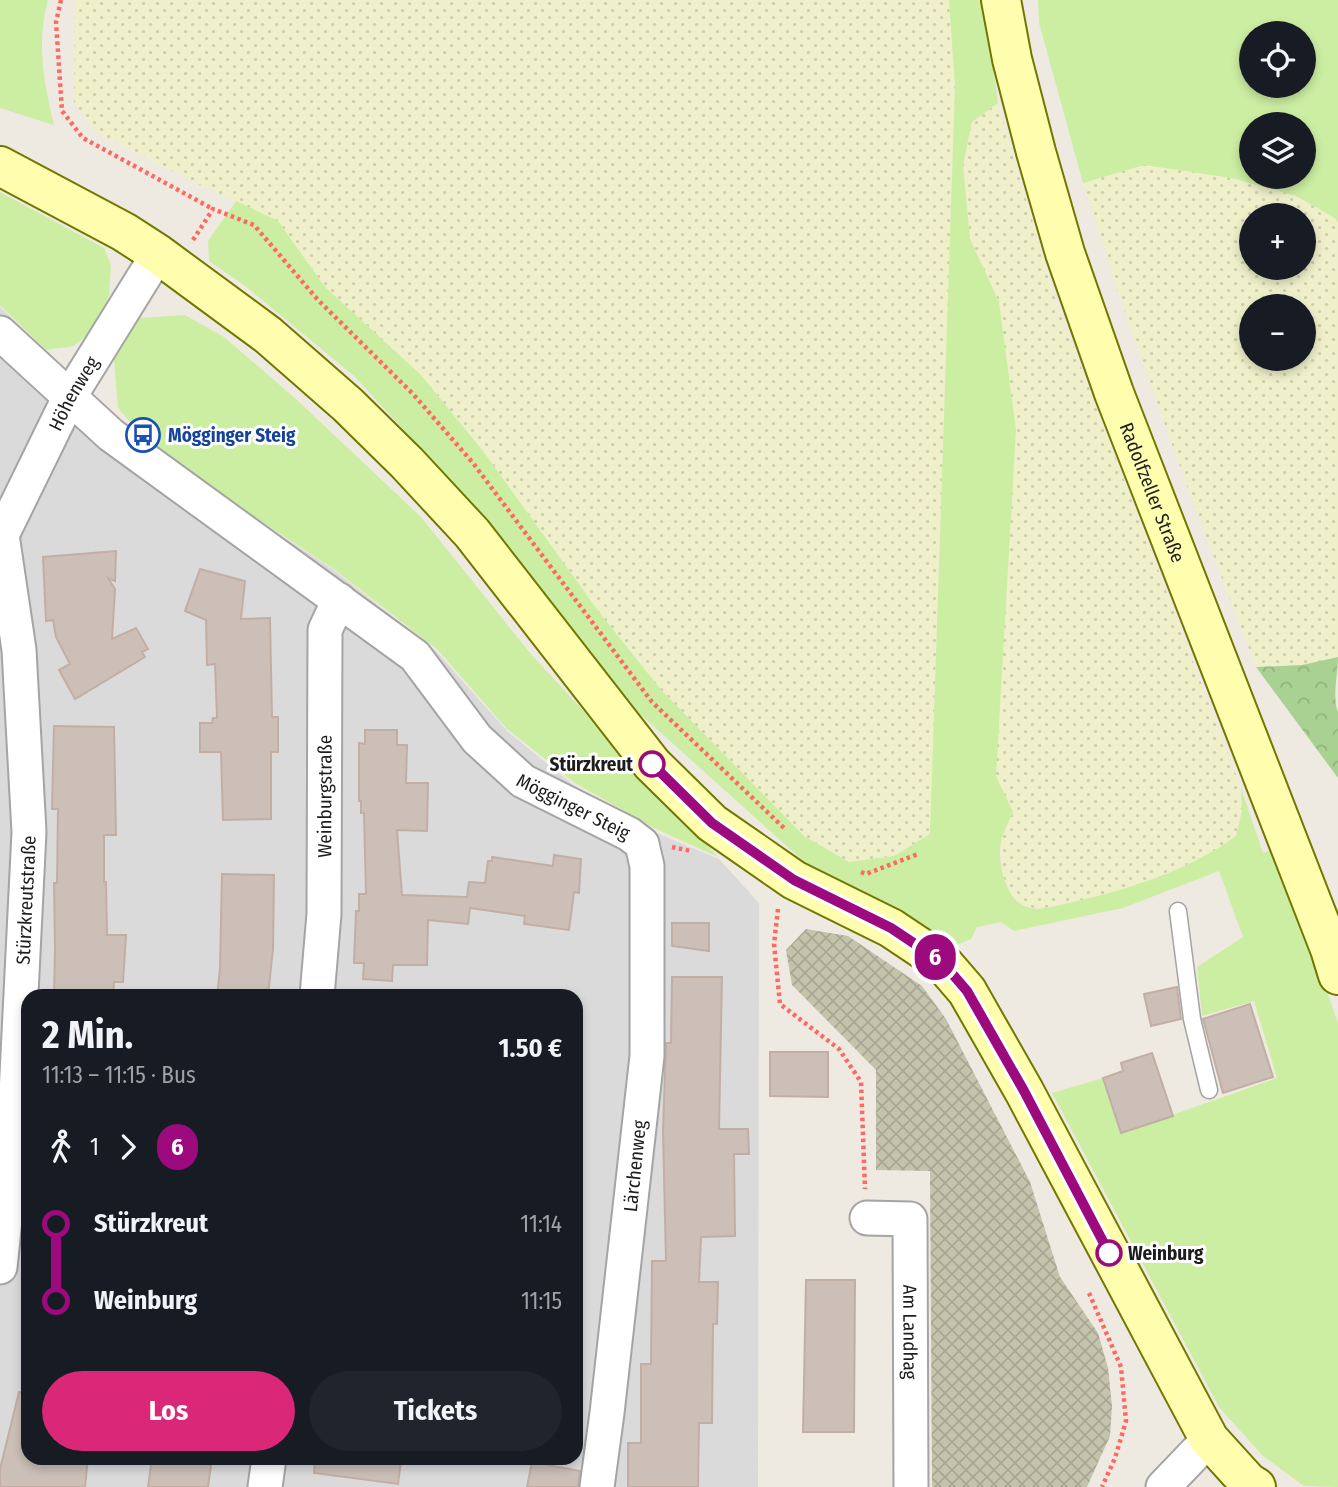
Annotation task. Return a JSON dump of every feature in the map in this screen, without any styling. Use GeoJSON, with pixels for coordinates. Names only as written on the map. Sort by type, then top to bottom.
{"type":"FeatureCollection","features":[{"type":"Feature","properties":{"kind":"street","name":"Radolfzeller Straße"},"geometry":{"type":"LineString","coordinates":[[1001,0],[1012,58],[1065,253],[1114,393],[1338,975]]}},
{"type":"Feature","properties":{"kind":"street"},"geometry":{"type":"LineString","coordinates":[[0,166],[124,232],[167,261],[268,335],[348,405],[472,533],[652,764],[712,823],[783,901],[891,928],[942,962],[967,991],[1024,1091],[1209,1439],[1248,1482],[1256,1487]]}},
{"type":"Feature","properties":{"kind":"street","name":"Höhenweg"},"geometry":{"type":"LineString","coordinates":[[1,537],[69,396],[167,261]]}},
{"type":"Feature","properties":{"kind":"street","name":"Mögginger Steig"},"geometry":{"type":"LineString","coordinates":[[0,332],[111,435],[415,656],[477,739],[523,781],[629,834],[642,844]]}},
{"type":"Feature","properties":{"kind":"street","name":"Stürzkreutstraße"},"geometry":{"type":"LineString","coordinates":[[1,537],[19,650],[29,832],[21,989]]}},
{"type":"Feature","properties":{"kind":"street","name":"Weinburgstraße"},"geometry":{"type":"LineString","coordinates":[[318,989],[324,914],[326,630],[339,600]]}},
{"type":"Feature","properties":{"kind":"street","name":"Lärchenweg"},"geometry":{"type":"LineString","coordinates":[[597,1487],[647,1056],[647,866],[642,844]]}},
{"type":"Feature","properties":{"kind":"street","name":"Stürzkreutstraße"},"geometry":{"type":"LineString","coordinates":[[0,1267],[14,1135],[21,994]]}},
{"type":"Feature","properties":{"kind":"street","name":"Am Landhag"},"geometry":{"type":"LineString","coordinates":[[867,1218],[910,1219],[911,1487]]}},
{"type":"Feature","properties":{"kind":"street"},"geometry":{"type":"LineString","coordinates":[[1163,1487],[1209,1439]]}},
{"type":"Feature","properties":{"kind":"street"},"geometry":{"type":"LineString","coordinates":[[265,1487],[268,1465]]}},
{"type":"Feature","properties":{"kind":"lane"},"geometry":{"type":"LineString","coordinates":[[1178,911],[1192,1019],[1209,1090]]}},
{"type":"Feature","properties":{"kind":"path"},"geometry":{"type":"LineString","coordinates":[[61,0],[56,22],[62,111],[83,138],[213,209],[254,225],[318,300],[413,394],[473,463],[652,702],[794,838]]}},
{"type":"Feature","properties":{"kind":"path"},"geometry":{"type":"LineString","coordinates":[[167,261],[213,209]]}},
{"type":"Feature","properties":{"kind":"path"},"geometry":{"type":"LineString","coordinates":[[642,844],[683,848],[695,853]]}},
{"type":"Feature","properties":{"kind":"path"},"geometry":{"type":"LineString","coordinates":[[855,871],[866,874],[918,854]]}},
{"type":"Feature","properties":{"kind":"path"},"geometry":{"type":"LineString","coordinates":[[783,901],[774,943],[780,1004],[839,1049],[861,1082],[867,1218]]}},
{"type":"Feature","properties":{"kind":"path"},"geometry":{"type":"LineString","coordinates":[[1085,1282],[1121,1367],[1126,1421],[1115,1458],[1102,1487]]}},
{"type":"Feature","properties":{"kind":"shaded area"},"geometry":{"type":"Polygon","coordinates":[[[75,0],[949,0],[955,86],[930,834],[894,856],[849,862],[804,836],[662,691],[599,612],[483,451],[421,375],[325,287],[278,221],[96,132],[74,102],[75,0]]]}},
{"type":"Feature","properties":{"kind":"shaded area"},"geometry":{"type":"Polygon","coordinates":[[[998,103],[1055,298],[1241,788],[1242,811],[1236,836],[1220,848],[1186,865],[1116,893],[1039,909],[1021,905],[1011,894],[1003,876],[1000,843],[1013,812],[996,776],[999,302],[970,239],[963,165],[972,122],[998,103]]]}},
{"type":"Feature","properties":{"kind":"shaded area"},"geometry":{"type":"Polygon","coordinates":[[[1144,164],[1232,178],[1239,180],[1239,189],[1271,189],[1296,196],[1308,203],[1239,203],[1239,280],[1316,280],[1316,207],[1335,218],[1338,223],[1338,657],[1302,665],[1256,667],[1125,313],[1083,183],[1144,164]]]}},
{"type":"Feature","properties":{"kind":"shaded area","name":"Stürzkreut"},"geometry":{"type":"Polygon","coordinates":[[[0,307],[156,453],[335,571],[436,651],[506,730],[572,784],[654,832],[719,859],[759,903],[758,1487],[0,1487],[0,307]]]}},
{"type":"Feature","properties":{"kind":"shaded area"},"geometry":{"type":"Polygon","coordinates":[[[806,929],[848,936],[922,986],[946,1019],[1030,1182],[1060,1277],[1098,1333],[1108,1368],[1112,1406],[1110,1436],[1087,1487],[932,1487],[930,1171],[876,1170],[876,1070],[792,985],[786,950],[806,929]]]}},
{"type":"Feature","properties":{"kind":"green space"},"geometry":{"type":"Polygon","coordinates":[[[0,0],[48,0],[42,47],[54,125],[0,108],[0,0]]]}},
{"type":"Feature","properties":{"kind":"green space"},"geometry":{"type":"Polygon","coordinates":[[[949,0],[984,0],[998,103],[972,122],[963,165],[970,239],[999,302],[1016,430],[996,776],[1013,812],[1000,849],[1004,876],[1016,900],[1027,907],[1039,909],[1091,898],[1156,878],[1198,859],[1236,836],[1242,811],[1241,788],[1263,853],[1273,849],[1300,913],[1338,1023],[1338,1487],[1304,1486],[1263,1456],[1219,1407],[1052,1093],[1103,1078],[1121,1133],[1277,1078],[1254,1001],[1202,1016],[1197,967],[1243,937],[1219,871],[1123,908],[1014,931],[1001,922],[977,927],[971,939],[954,946],[810,867],[640,714],[483,516],[354,376],[244,285],[209,261],[208,241],[236,201],[278,221],[325,287],[421,375],[483,451],[599,612],[662,691],[804,836],[849,862],[894,856],[930,834],[955,86],[949,0]]]}},
{"type":"Feature","properties":{"kind":"green space"},"geometry":{"type":"Polygon","coordinates":[[[1038,0],[1338,0],[1338,223],[1335,218],[1316,207],[1316,203],[1308,203],[1296,196],[1271,189],[1316,189],[1316,112],[1239,112],[1239,180],[1144,165],[1083,183],[1039,23],[1038,0]]]}},
{"type":"Feature","properties":{"kind":"green space"},"geometry":{"type":"Polygon","coordinates":[[[0,192],[104,248],[111,265],[109,296],[94,329],[74,346],[46,350],[0,305],[0,192]]]}},
{"type":"Feature","properties":{"kind":"green space"},"geometry":{"type":"Polygon","coordinates":[[[185,315],[224,337],[296,399],[421,517],[530,653],[718,857],[656,829],[575,783],[506,728],[437,649],[335,570],[156,452],[118,408],[114,360],[139,318],[185,315]]]}},
{"type":"Feature","properties":{"kind":"green space"},"geometry":{"type":"Polygon","coordinates":[[[1338,657],[1335,693],[1338,712],[1338,778],[1256,667],[1302,665],[1338,657]]]}},
{"type":"Feature","properties":{"kind":"building"},"geometry":{"type":"Polygon","coordinates":[[[116,551],[115,581],[108,578],[115,589],[112,639],[136,628],[148,649],[142,652],[145,657],[75,699],[59,670],[70,664],[56,637],[53,620],[46,621],[43,557],[116,551]]]}},
{"type":"Feature","properties":{"kind":"building"},"geometry":{"type":"Polygon","coordinates":[[[200,569],[245,581],[241,619],[270,618],[272,717],[278,717],[278,752],[271,752],[271,819],[223,820],[221,752],[200,752],[200,723],[212,723],[213,718],[217,718],[215,664],[207,665],[206,620],[185,611],[200,569]]]}},
{"type":"Feature","properties":{"kind":"building"},"geometry":{"type":"Polygon","coordinates":[[[54,726],[114,727],[116,835],[104,835],[107,935],[126,935],[123,982],[114,982],[114,989],[54,989],[54,883],[57,883],[58,809],[52,809],[54,726]]]}},
{"type":"Feature","properties":{"kind":"building"},"geometry":{"type":"Polygon","coordinates":[[[365,730],[397,730],[397,745],[407,745],[406,783],[428,783],[427,831],[397,830],[402,895],[467,897],[469,882],[485,883],[488,861],[492,861],[492,857],[553,866],[554,855],[581,859],[579,893],[574,892],[569,930],[524,924],[525,916],[470,908],[468,924],[428,920],[427,965],[393,965],[392,981],[363,979],[364,963],[354,963],[356,911],[359,911],[359,894],[366,894],[364,813],[361,813],[359,801],[359,743],[365,744],[365,730]]]}},
{"type":"Feature","properties":{"kind":"building"},"geometry":{"type":"Polygon","coordinates":[[[222,874],[274,875],[273,949],[269,989],[218,989],[222,874]]]}},
{"type":"Feature","properties":{"kind":"building"},"geometry":{"type":"Polygon","coordinates":[[[672,923],[709,923],[709,951],[672,946],[672,923]]]}},
{"type":"Feature","properties":{"kind":"building"},"geometry":{"type":"Polygon","coordinates":[[[672,977],[722,977],[719,1129],[748,1129],[749,1154],[734,1154],[735,1236],[701,1237],[699,1282],[718,1282],[717,1324],[713,1324],[712,1423],[699,1423],[698,1487],[628,1487],[628,1443],[641,1443],[641,1364],[651,1364],[652,1261],[666,1261],[663,1131],[666,1043],[671,1043],[672,977]]]}},
{"type":"Feature","properties":{"kind":"building"},"geometry":{"type":"Polygon","coordinates":[[[1177,987],[1181,1019],[1151,1026],[1144,994],[1177,987]]]}},
{"type":"Feature","properties":{"kind":"building"},"geometry":{"type":"Polygon","coordinates":[[[1250,1004],[1273,1077],[1223,1093],[1203,1019],[1250,1004]]]}},
{"type":"Feature","properties":{"kind":"building"},"geometry":{"type":"Polygon","coordinates":[[[770,1052],[828,1052],[828,1097],[770,1096],[770,1052]]]}},
{"type":"Feature","properties":{"kind":"building"},"geometry":{"type":"Polygon","coordinates":[[[1152,1053],[1173,1116],[1121,1133],[1103,1078],[1123,1071],[1121,1063],[1152,1053]]]}},
{"type":"Feature","properties":{"kind":"building"},"geometry":{"type":"Polygon","coordinates":[[[806,1280],[855,1280],[854,1432],[803,1432],[806,1280]]]}},
{"type":"Feature","properties":{"kind":"building"},"geometry":{"type":"Polygon","coordinates":[[[19,1392],[21,1465],[87,1465],[85,1487],[0,1487],[0,1469],[19,1392]]]}},
{"type":"Feature","properties":{"kind":"building"},"geometry":{"type":"Polygon","coordinates":[[[151,1465],[211,1465],[208,1487],[148,1487],[151,1465]]]}},
{"type":"Feature","properties":{"kind":"building"},"geometry":{"type":"Polygon","coordinates":[[[315,1465],[400,1465],[398,1484],[314,1473],[315,1465]]]}},
{"type":"Feature","properties":{"kind":"building"},"geometry":{"type":"Polygon","coordinates":[[[531,1465],[580,1471],[578,1487],[527,1487],[531,1465]]]}},
{"type":"Feature","properties":{"kind":"bus line","name":"6"},"geometry":{"type":"LineString","coordinates":[[652,764],[712,823],[794,880],[891,928],[942,962],[967,991],[1024,1091],[1109,1253]]}},
{"type":"Feature","properties":{"kind":"place","name":"Mögginger Steig"},"geometry":{"type":"Point","coordinates":[143,435]}},
{"type":"Feature","properties":{"kind":"place","name":"Stürzkreut"},"geometry":{"type":"Point","coordinates":[652,764]}},
{"type":"Feature","properties":{"kind":"place","name":"Weinburg"},"geometry":{"type":"Point","coordinates":[1109,1253]}}]}
